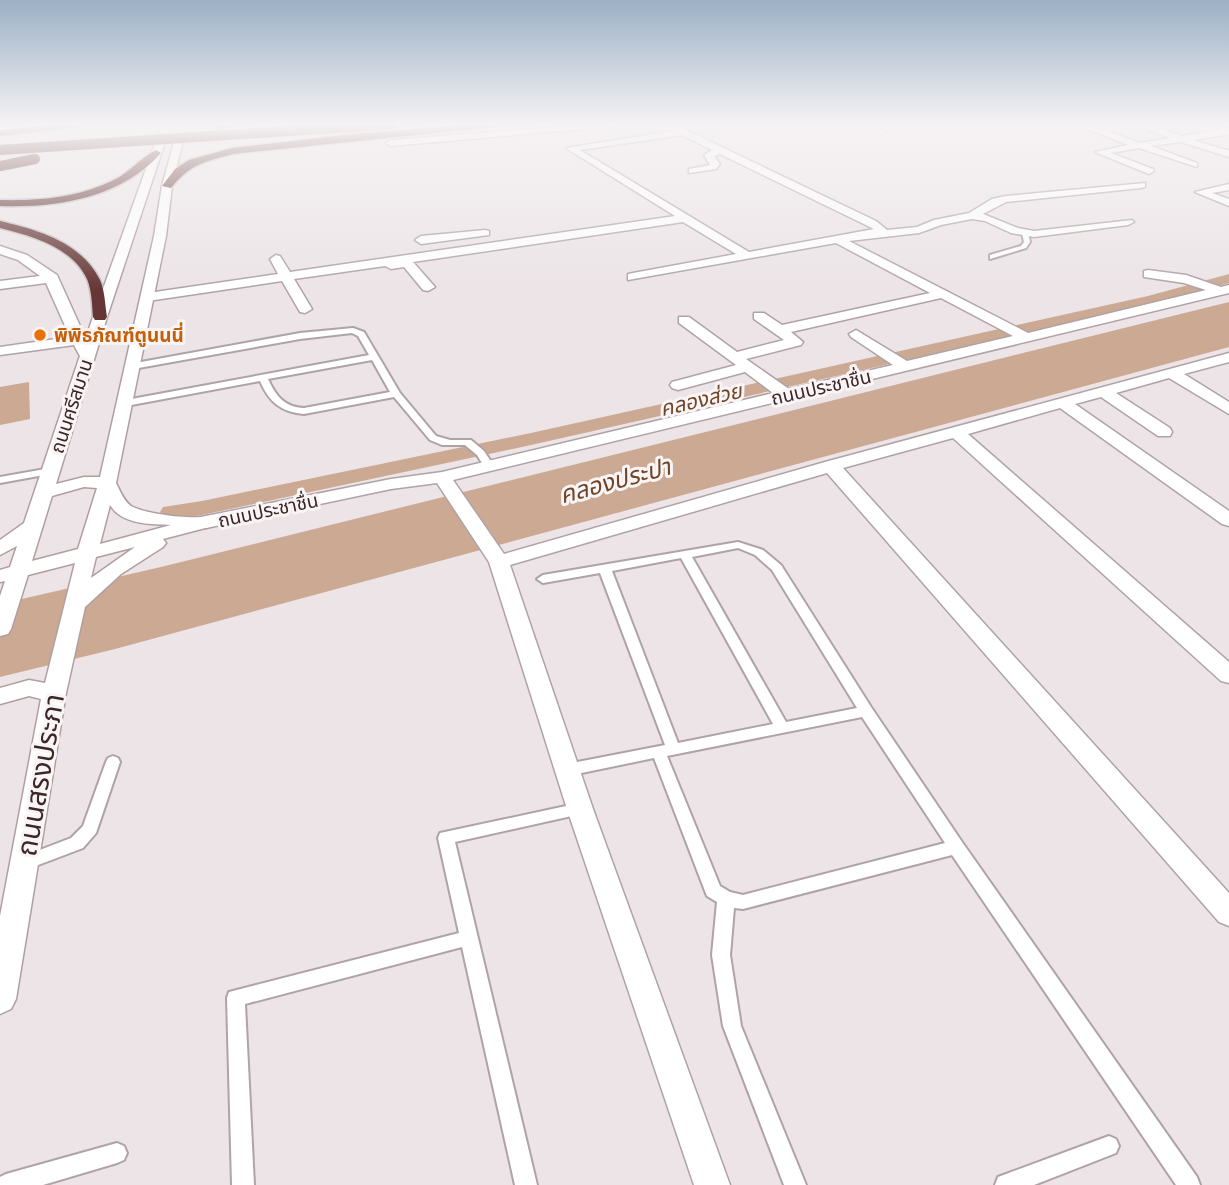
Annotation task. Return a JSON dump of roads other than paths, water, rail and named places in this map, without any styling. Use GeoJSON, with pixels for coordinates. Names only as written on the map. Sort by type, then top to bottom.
{"type":"FeatureCollection","features":[{"type":"Feature","properties":{"kind":"highway"},"geometry":{"type":"LineString","coordinates":[[0,203],[19,205],[81,196],[127,179]]}},
{"type":"Feature","properties":{"kind":"highway"},"geometry":{"type":"LineString","coordinates":[[167,186],[172,179]]}},
{"type":"Feature","properties":{"kind":"highway"},"geometry":{"type":"LineString","coordinates":[[0,224],[51,240],[75,257],[93,278],[100,317]]}},
{"type":"Feature","properties":{"kind":"street","name":"ถนนศรีสมาน"},"geometry":{"type":"LineString","coordinates":[[10,573],[33,526],[147,179]]}},
{"type":"Feature","properties":{"kind":"street"},"geometry":{"type":"LineString","coordinates":[[88,553],[126,403],[169,179]]}},
{"type":"Feature","properties":{"kind":"street"},"geometry":{"type":"LineString","coordinates":[[622,179],[747,256]]}},
{"type":"Feature","properties":{"kind":"street"},"geometry":{"type":"LineString","coordinates":[[780,179],[881,228],[877,234]]}},
{"type":"Feature","properties":{"kind":"street"},"geometry":{"type":"LineString","coordinates":[[972,216],[1006,198],[1141,185]]}},
{"type":"Feature","properties":{"kind":"street"},"geometry":{"type":"LineString","coordinates":[[1229,187],[1200,192],[1229,203]]}},
{"type":"Feature","properties":{"kind":"street"},"geometry":{"type":"LineString","coordinates":[[633,277],[839,240],[919,230],[938,222],[972,216],[988,218],[1025,233],[1066,231],[1128,222]]}},
{"type":"Feature","properties":{"kind":"street"},"geometry":{"type":"LineString","coordinates":[[287,279],[503,243],[686,218]]}},
{"type":"Feature","properties":{"kind":"street"},"geometry":{"type":"LineString","coordinates":[[421,240],[484,232],[503,243]]}},
{"type":"Feature","properties":{"kind":"street"},"geometry":{"type":"LineString","coordinates":[[839,240],[1018,334]]}},
{"type":"Feature","properties":{"kind":"street"},"geometry":{"type":"LineString","coordinates":[[0,250],[36,265],[52,278],[87,357]]}},
{"type":"Feature","properties":{"kind":"street"},"geometry":{"type":"LineString","coordinates":[[276,259],[305,309]]}},
{"type":"Feature","properties":{"kind":"street"},"geometry":{"type":"LineString","coordinates":[[148,297],[407,263],[428,287]]}},
{"type":"Feature","properties":{"kind":"street"},"geometry":{"type":"LineString","coordinates":[[1148,274],[1177,277],[1214,287]]}},
{"type":"Feature","properties":{"kind":"street"},"geometry":{"type":"LineString","coordinates":[[0,285],[52,278]]}},
{"type":"Feature","properties":{"kind":"street","name":"ถนนประชาชื่น"},"geometry":{"type":"LineString","coordinates":[[206,522],[391,484],[448,484],[483,456],[1214,287]]}},
{"type":"Feature","properties":{"kind":"street"},"geometry":{"type":"LineString","coordinates":[[780,330],[943,294]]}},
{"type":"Feature","properties":{"kind":"street"},"geometry":{"type":"LineString","coordinates":[[678,385],[796,342],[759,316]]}},
{"type":"Feature","properties":{"kind":"street"},"geometry":{"type":"LineString","coordinates":[[684,320],[777,389]]}},
{"type":"Feature","properties":{"kind":"street"},"geometry":{"type":"LineString","coordinates":[[856,334],[898,362]]}},
{"type":"Feature","properties":{"kind":"street"},"geometry":{"type":"LineString","coordinates":[[0,351],[78,340]]}},
{"type":"Feature","properties":{"kind":"street"},"geometry":{"type":"LineString","coordinates":[[495,556],[1229,357]]}},
{"type":"Feature","properties":{"kind":"street"},"geometry":{"type":"LineString","coordinates":[[1170,372],[1229,409]]}},
{"type":"Feature","properties":{"kind":"street"},"geometry":{"type":"LineString","coordinates":[[1102,391],[1164,432]]}},
{"type":"Feature","properties":{"kind":"street"},"geometry":{"type":"LineString","coordinates":[[1062,402],[1229,520]]}},
{"type":"Feature","properties":{"kind":"street"},"geometry":{"type":"LineString","coordinates":[[956,432],[1229,675]]}},
{"type":"Feature","properties":{"kind":"street"},"geometry":{"type":"LineString","coordinates":[[831,466],[1229,914]]}},
{"type":"Feature","properties":{"kind":"street"},"geometry":{"type":"LineString","coordinates":[[44,492],[84,482],[107,483]]}},
{"type":"Feature","properties":{"kind":"street"},"geometry":{"type":"LineString","coordinates":[[107,483],[121,508],[140,517],[206,522]]}},
{"type":"Feature","properties":{"kind":"street"},"geometry":{"type":"LineString","coordinates":[[448,484],[495,556],[580,810],[712,1185]]}},
{"type":"Feature","properties":{"kind":"street"},"geometry":{"type":"LineString","coordinates":[[0,629],[9,599],[10,573],[206,522]]}},
{"type":"Feature","properties":{"kind":"street"},"geometry":{"type":"LineString","coordinates":[[91,580],[165,538],[206,522]]}},
{"type":"Feature","properties":{"kind":"street"},"geometry":{"type":"LineString","coordinates":[[0,549],[33,526]]}},
{"type":"Feature","properties":{"kind":"street","name":"ถนนสรงประภา"},"geometry":{"type":"LineString","coordinates":[[0,999],[57,680],[75,606],[91,580],[88,553]]}},
{"type":"Feature","properties":{"kind":"street"},"geometry":{"type":"LineString","coordinates":[[0,696],[57,680]]}},
{"type":"Feature","properties":{"kind":"lane"},"geometry":{"type":"LineString","coordinates":[[993,257],[1024,247],[1027,242],[1025,233]]}},
{"type":"Feature","properties":{"kind":"lane"},"geometry":{"type":"LineString","coordinates":[[133,366],[344,330],[360,334],[396,394],[433,438],[439,442],[466,440],[483,456]]}},
{"type":"Feature","properties":{"kind":"lane"},"geometry":{"type":"LineString","coordinates":[[126,403],[373,358]]}},
{"type":"Feature","properties":{"kind":"lane"},"geometry":{"type":"LineString","coordinates":[[263,378],[270,395],[281,407],[290,411],[304,411],[396,394]]}},
{"type":"Feature","properties":{"kind":"lane"},"geometry":{"type":"LineString","coordinates":[[0,480],[51,471]]}},
{"type":"Feature","properties":{"kind":"lane"},"geometry":{"type":"LineString","coordinates":[[543,579],[738,545],[753,548],[765,555],[784,578],[956,847],[1189,1185]]}},
{"type":"Feature","properties":{"kind":"lane"},"geometry":{"type":"LineString","coordinates":[[685,555],[781,725]]}},
{"type":"Feature","properties":{"kind":"lane"},"geometry":{"type":"LineString","coordinates":[[605,569],[713,891],[726,899],[743,902],[956,847]]}},
{"type":"Feature","properties":{"kind":"lane"},"geometry":{"type":"LineString","coordinates":[[567,769],[866,710]]}},
{"type":"Feature","properties":{"kind":"lane"},"geometry":{"type":"LineString","coordinates":[[24,863],[77,843],[90,829],[113,762]]}},
{"type":"Feature","properties":{"kind":"lane"},"geometry":{"type":"LineString","coordinates":[[526,1185],[446,838],[580,810]]}},
{"type":"Feature","properties":{"kind":"lane"},"geometry":{"type":"LineString","coordinates":[[726,899],[721,955],[732,1026],[795,1185]]}},
{"type":"Feature","properties":{"kind":"lane"},"geometry":{"type":"LineString","coordinates":[[243,1185],[236,999],[470,937]]}},
{"type":"Feature","properties":{"kind":"lane"},"geometry":{"type":"LineString","coordinates":[[1006,1185],[1109,1146]]}},
{"type":"Feature","properties":{"kind":"lane"},"geometry":{"type":"LineString","coordinates":[[6,1185],[117,1153]]}},
{"type":"Feature","properties":{"kind":"water","name":"คลองประปา"},"geometry":{"type":"Polygon","coordinates":[[[1229,302],[1229,347],[115,649],[0,677],[0,604],[161,567],[1229,302]]]}},
{"type":"Feature","properties":{"kind":"water"},"geometry":{"type":"Polygon","coordinates":[[[29,382],[30,419],[0,425],[0,387],[29,382]]]}},
{"type":"Feature","properties":{"kind":"waterway","name":"คลองส่วย"},"geometry":{"type":"LineString","coordinates":[[171,512],[202,508],[531,439],[1151,300],[1229,278]]}},
{"type":"Feature","properties":{"kind":"place","name":"พิพิธภัณฑ์ตูนนนี่"},"geometry":{"type":"Point","coordinates":[40,335]}}]}
